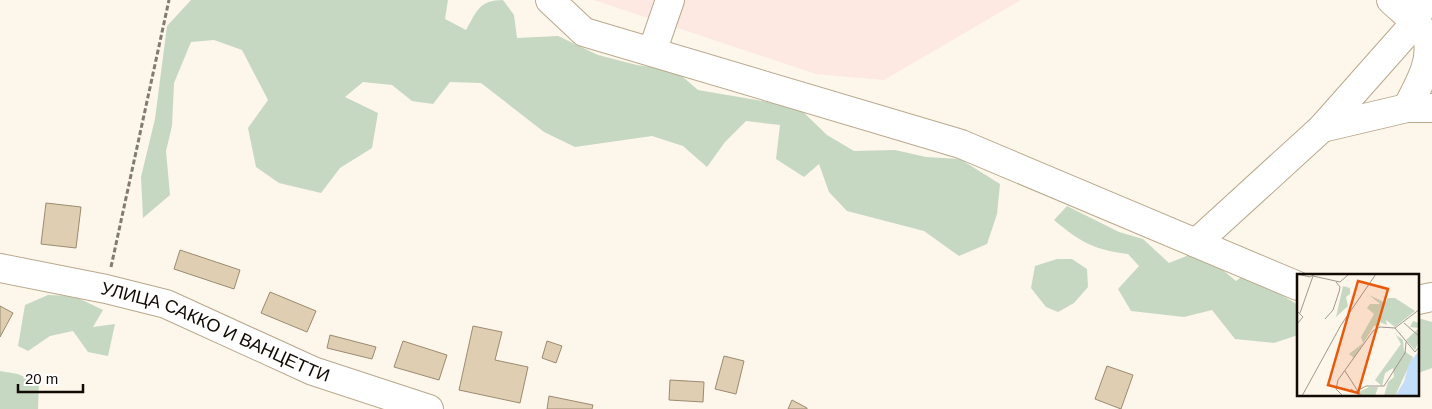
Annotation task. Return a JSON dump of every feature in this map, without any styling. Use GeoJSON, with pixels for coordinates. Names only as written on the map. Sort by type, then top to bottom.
{"type":"FeatureCollection","features":[{"type":"Feature","properties":{"kind":"street"},"geometry":{"type":"LineString","coordinates":[[550,0],[584,32],[961,144],[1297,286]]}},
{"type":"Feature","properties":{"kind":"street"},"geometry":{"type":"LineString","coordinates":[[652,52],[670,0]]}},
{"type":"Feature","properties":{"kind":"street"},"geometry":{"type":"LineString","coordinates":[[1322,128],[1420,108],[1426,70],[1424,27],[1391,0]]}},
{"type":"Feature","properties":{"kind":"street"},"geometry":{"type":"LineString","coordinates":[[1196,243],[1322,128],[1424,27]]}},
{"type":"Feature","properties":{"kind":"street","name":"УЛИЦА САККО И ВАНЦЕТТИ"},"geometry":{"type":"LineString","coordinates":[[0,268],[106,289],[166,304],[313,371],[429,409]]}},
{"type":"Feature","properties":{"kind":"path"},"geometry":{"type":"LineString","coordinates":[[106,289],[169,0]]}},
{"type":"Feature","properties":{"kind":"shaded area"},"geometry":{"type":"Polygon","coordinates":[[[594,0],[1021,0],[884,80],[816,74],[594,0]]]}},
{"type":"Feature","properties":{"kind":"green space"},"geometry":{"type":"Polygon","coordinates":[[[191,0],[448,0],[445,19],[466,30],[476,12],[484,4],[503,0],[514,15],[517,38],[558,36],[598,55],[637,65],[676,71],[698,90],[798,107],[827,135],[854,151],[895,150],[926,157],[960,159],[1000,184],[997,214],[987,244],[959,256],[924,231],[847,211],[829,192],[819,164],[804,177],[776,159],[780,125],[746,121],[725,142],[707,167],[683,146],[652,136],[575,147],[544,132],[481,83],[450,82],[433,104],[412,101],[392,85],[363,82],[345,97],[378,113],[372,148],[340,168],[321,193],[279,183],[256,167],[248,128],[268,100],[242,50],[214,40],[191,42],[174,83],[172,126],[166,151],[170,195],[143,218],[141,177],[155,119],[167,26],[191,0]]]}},
{"type":"Feature","properties":{"kind":"green space"},"geometry":{"type":"Polygon","coordinates":[[[1067,206],[1119,232],[1143,239],[1169,263],[1194,253],[1218,266],[1236,281],[1247,273],[1297,304],[1297,335],[1274,343],[1235,339],[1212,310],[1184,317],[1131,311],[1118,289],[1139,266],[1128,254],[1088,244],[1054,220],[1067,206]]]}},
{"type":"Feature","properties":{"kind":"green space"},"geometry":{"type":"Polygon","coordinates":[[[1057,259],[1072,259],[1087,269],[1088,287],[1074,303],[1058,312],[1046,307],[1031,288],[1035,266],[1057,259]]]}},
{"type":"Feature","properties":{"kind":"green space"},"geometry":{"type":"Polygon","coordinates":[[[48,295],[74,296],[103,310],[93,327],[115,324],[108,356],[88,352],[73,331],[50,336],[28,351],[18,346],[25,305],[48,295]]]}},
{"type":"Feature","properties":{"kind":"green space"},"geometry":{"type":"Polygon","coordinates":[[[1420,319],[1432,322],[1432,368],[1420,372],[1420,319]]]}},
{"type":"Feature","properties":{"kind":"green space"},"geometry":{"type":"Polygon","coordinates":[[[0,371],[18,374],[39,384],[38,409],[0,409],[0,371]]]}},
{"type":"Feature","properties":{"kind":"building"},"geometry":{"type":"Polygon","coordinates":[[[46,203],[81,207],[76,248],[41,244],[46,203]]]}},
{"type":"Feature","properties":{"kind":"building"},"geometry":{"type":"Polygon","coordinates":[[[180,250],[240,270],[234,289],[174,269],[180,250]]]}},
{"type":"Feature","properties":{"kind":"building"},"geometry":{"type":"Polygon","coordinates":[[[270,292],[316,311],[307,332],[261,313],[270,292]]]}},
{"type":"Feature","properties":{"kind":"building"},"geometry":{"type":"Polygon","coordinates":[[[0,306],[13,313],[0,337],[0,306]]]}},
{"type":"Feature","properties":{"kind":"building"},"geometry":{"type":"Polygon","coordinates":[[[473,326],[502,332],[495,360],[528,367],[520,403],[459,390],[473,326]]]}},
{"type":"Feature","properties":{"kind":"building"},"geometry":{"type":"Polygon","coordinates":[[[330,335],[376,347],[372,359],[327,348],[330,335]]]}},
{"type":"Feature","properties":{"kind":"building"},"geometry":{"type":"Polygon","coordinates":[[[403,341],[447,355],[439,380],[394,367],[403,341]]]}},
{"type":"Feature","properties":{"kind":"building"},"geometry":{"type":"Polygon","coordinates":[[[547,341],[562,346],[556,363],[542,358],[547,341]]]}},
{"type":"Feature","properties":{"kind":"building"},"geometry":{"type":"Polygon","coordinates":[[[724,356],[744,361],[736,394],[715,389],[724,356]]]}},
{"type":"Feature","properties":{"kind":"building"},"geometry":{"type":"Polygon","coordinates":[[[1107,366],[1133,375],[1121,409],[1095,399],[1107,366]]]}},
{"type":"Feature","properties":{"kind":"building"},"geometry":{"type":"Polygon","coordinates":[[[670,380],[704,382],[703,402],[669,400],[670,380]]]}},
{"type":"Feature","properties":{"kind":"building"},"geometry":{"type":"Polygon","coordinates":[[[549,396],[593,405],[592,409],[547,409],[549,396]]]}},
{"type":"Feature","properties":{"kind":"building"},"geometry":{"type":"Polygon","coordinates":[[[792,400],[807,408],[807,409],[788,409],[792,400]]]}}]}
